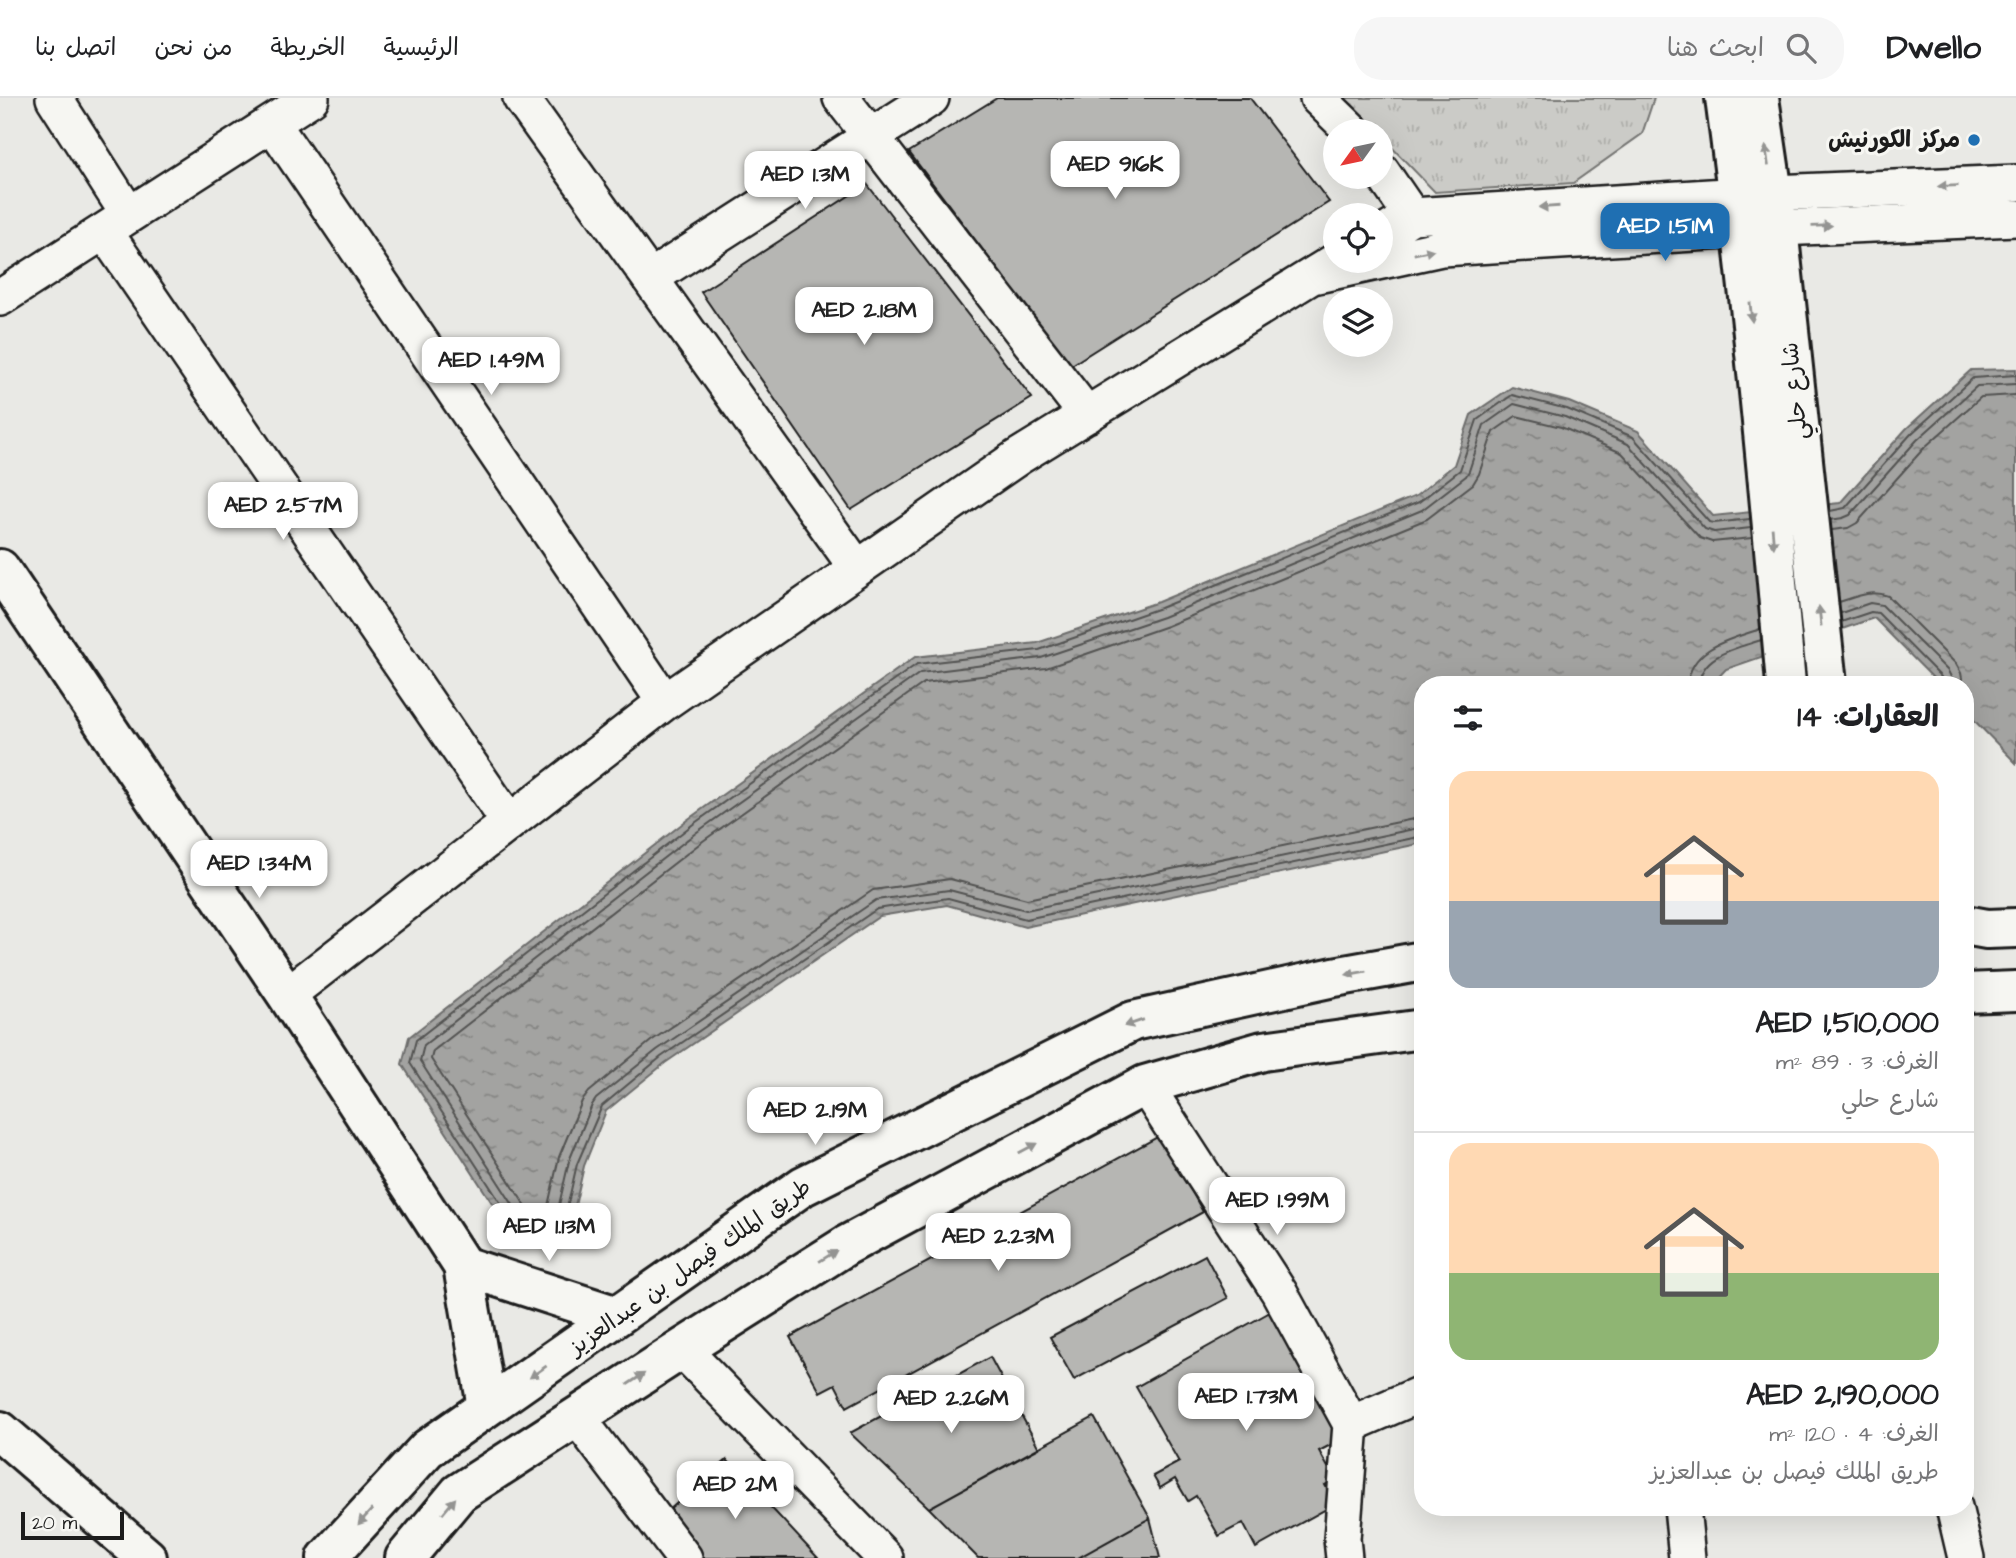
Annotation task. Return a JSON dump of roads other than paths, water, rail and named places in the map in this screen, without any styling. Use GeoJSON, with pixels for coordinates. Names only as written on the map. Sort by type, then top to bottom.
{"type":"FeatureCollection","features":[{"type":"Feature","properties":{"kind":"street"},"geometry":{"type":"LineString","coordinates":[[54,98],[116,223],[509,822]]}},
{"type":"Feature","properties":{"kind":"street"},"geometry":{"type":"LineString","coordinates":[[0,298],[311,98]]}},
{"type":"Feature","properties":{"kind":"street"},"geometry":{"type":"LineString","coordinates":[[521,98],[857,568]]}},
{"type":"Feature","properties":{"kind":"street"},"geometry":{"type":"LineString","coordinates":[[841,98],[1087,415]]}},
{"type":"Feature","properties":{"kind":"street"},"geometry":{"type":"LineString","coordinates":[[650,278],[931,98]]}},
{"type":"Feature","properties":{"kind":"street"},"geometry":{"type":"LineString","coordinates":[[1318,98],[1340,119]]}},
{"type":"Feature","properties":{"kind":"street","name":"شارع حلي"},"geometry":{"type":"LineString","coordinates":[[1725,98],[1758,212]]}},
{"type":"Feature","properties":{"kind":"street","name":"شارع حلي"},"geometry":{"type":"LineString","coordinates":[[1759,98],[1758,212],[1786,469],[1825,676]]}},
{"type":"Feature","properties":{"kind":"street"},"geometry":{"type":"LineString","coordinates":[[272,123],[665,702]]}},
{"type":"Feature","properties":{"kind":"street"},"geometry":{"type":"LineString","coordinates":[[1393,257],[1442,248],[2016,183]]}},
{"type":"Feature","properties":{"kind":"street"},"geometry":{"type":"LineString","coordinates":[[1393,188],[1412,216]]}},
{"type":"Feature","properties":{"kind":"street"},"geometry":{"type":"LineString","coordinates":[[1393,228],[1412,216],[1758,212],[2016,218]]}},
{"type":"Feature","properties":{"kind":"street"},"geometry":{"type":"LineString","coordinates":[[287,995],[665,702],[1018,457],[1323,269]]}},
{"type":"Feature","properties":{"kind":"street","name":"شارع حلي"},"geometry":{"type":"LineString","coordinates":[[1786,469],[1786,676]]}},
{"type":"Feature","properties":{"kind":"street"},"geometry":{"type":"LineString","coordinates":[[0,569],[287,995],[463,1266],[487,1407]]}},
{"type":"Feature","properties":{"kind":"street"},"geometry":{"type":"LineString","coordinates":[[1974,927],[2016,928]]}},
{"type":"Feature","properties":{"kind":"street","name":"طريق الملك فيصل بن عبدالعزيز"},"geometry":{"type":"LineString","coordinates":[[327,1558],[427,1450],[803,1186],[1133,1021],[1334,976],[1414,963]]}},
{"type":"Feature","properties":{"kind":"street"},"geometry":{"type":"LineString","coordinates":[[1974,993],[2016,991]]}},
{"type":"Feature","properties":{"kind":"street"},"geometry":{"type":"LineString","coordinates":[[405,1558],[459,1493],[682,1349],[847,1245],[1145,1085],[1263,1051],[1414,1029]]}},
{"type":"Feature","properties":{"kind":"street"},"geometry":{"type":"LineString","coordinates":[[1145,1085],[1279,1292],[1351,1424],[1342,1539],[1344,1558]]}},
{"type":"Feature","properties":{"kind":"street"},"geometry":{"type":"LineString","coordinates":[[463,1266],[617,1316]]}},
{"type":"Feature","properties":{"kind":"street"},"geometry":{"type":"LineString","coordinates":[[682,1349],[885,1558]]}},
{"type":"Feature","properties":{"kind":"street"},"geometry":{"type":"LineString","coordinates":[[1351,1424],[1414,1397]]}},
{"type":"Feature","properties":{"kind":"street"},"geometry":{"type":"LineString","coordinates":[[577,1417],[684,1558]]}},
{"type":"Feature","properties":{"kind":"street"},"geometry":{"type":"LineString","coordinates":[[0,1431],[147,1558]]}},
{"type":"Feature","properties":{"kind":"street"},"geometry":{"type":"LineString","coordinates":[[1683,1516],[1687,1558]]}},
{"type":"Feature","properties":{"kind":"street"},"geometry":{"type":"LineString","coordinates":[[1956,1516],[1966,1558]]}},
{"type":"Feature","properties":{"kind":"water"},"geometry":{"type":"Polygon","coordinates":[[[2016,369],[2016,763],[1974,720],[1974,676],[1931,676],[1874,618],[1726,669],[1719,676],[1414,676],[1414,845],[1025,927],[947,905],[880,916],[665,1063],[606,1111],[584,1166],[570,1228],[518,1243],[402,1064],[409,1037],[687,820],[915,657],[1037,643],[1158,602],[1416,496],[1454,465],[1471,415],[1512,387],[1569,402],[1638,431],[1713,516],[1840,503],[1906,429],[1971,370],[2016,369]]]}},
{"type":"Feature","properties":{"kind":"place","name":"مركز الكورنيش"},"geometry":{"type":"Point","coordinates":[1974,140]}}]}
